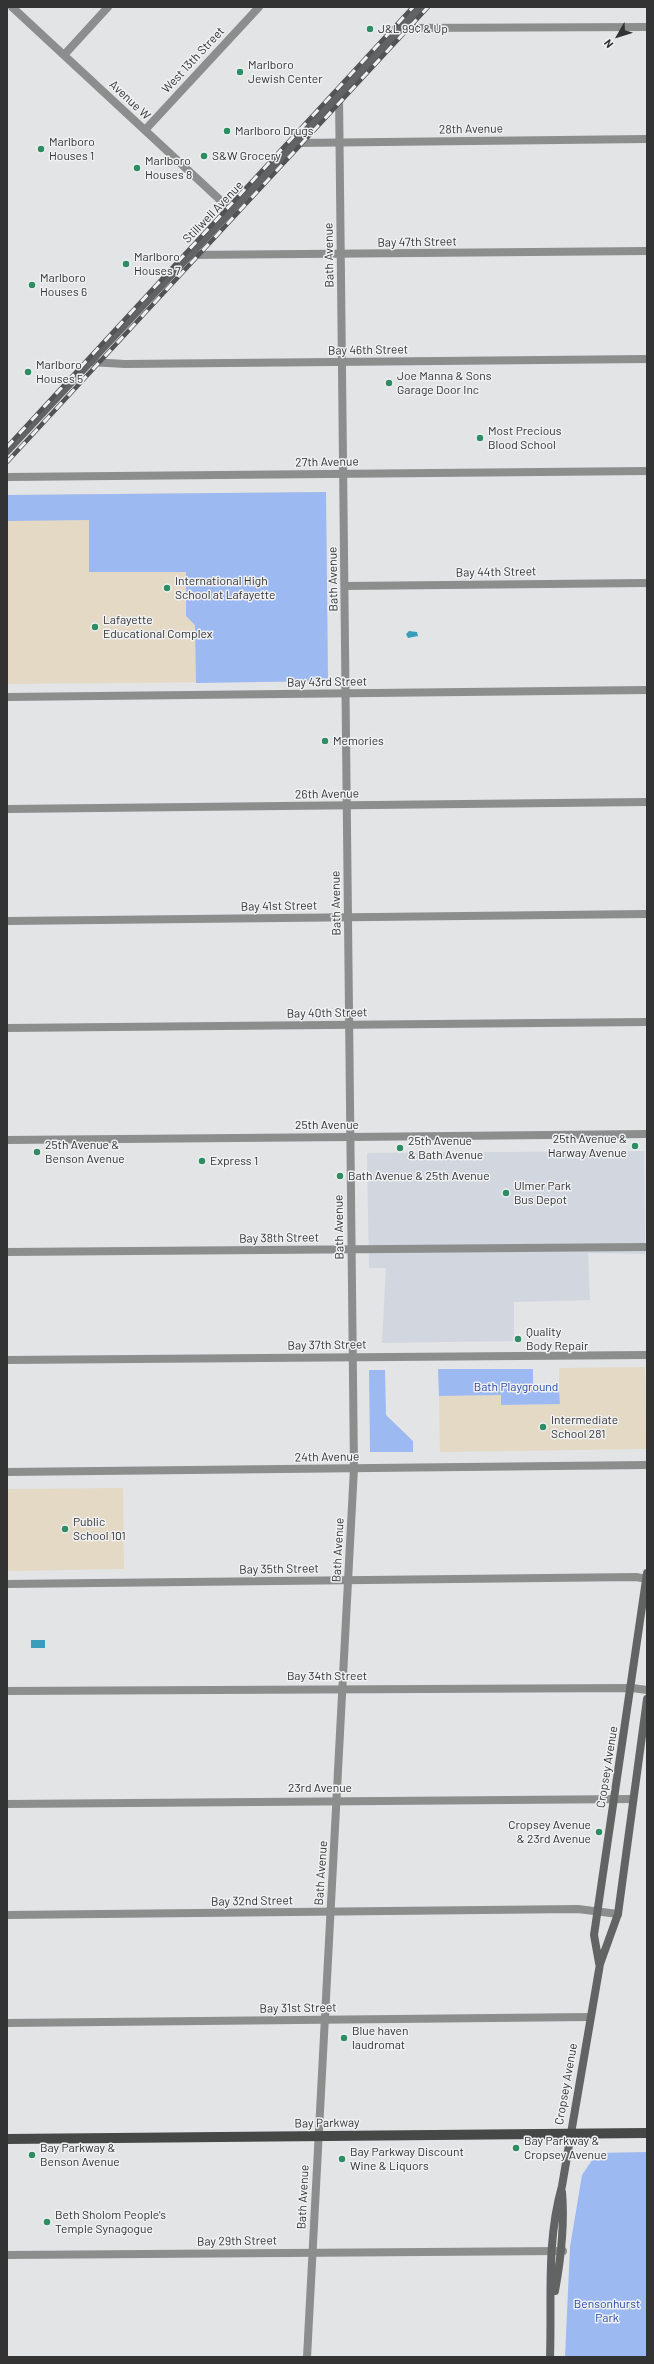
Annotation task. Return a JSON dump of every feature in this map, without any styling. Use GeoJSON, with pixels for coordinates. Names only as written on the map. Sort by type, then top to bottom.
{"type":"FeatureCollection","features":[{"type":"Feature","properties":{"kind":"main road","name":"Stillwell Avenue"},"geometry":{"type":"LineString","coordinates":[[7,451],[187,255],[232,211],[421,7]]}},
{"type":"Feature","properties":{"kind":"main road","name":"Cropsey Avenue"},"geometry":{"type":"LineString","coordinates":[[600,1964],[594,1935],[632,1688],[647,1577]]}},
{"type":"Feature","properties":{"kind":"main road","name":"Cropsey Avenue"},"geometry":{"type":"LineString","coordinates":[[550,2357],[552,2306],[551,2250],[554,2212],[562,2186],[589,2017],[600,1964],[618,1914],[647,1699]]}},
{"type":"Feature","properties":{"kind":"main road","name":"Bay Parkway"},"geometry":{"type":"LineString","coordinates":[[7,2139],[647,2133]]}},
{"type":"Feature","properties":{"kind":"main road","name":"Cropsey Avenue"},"geometry":{"type":"LineString","coordinates":[[552,2306],[563,2250],[564,2214],[562,2186]]}},
{"type":"Feature","properties":{"kind":"street","name":"Avenue W"},"geometry":{"type":"LineString","coordinates":[[12,7],[232,211]]}},
{"type":"Feature","properties":{"kind":"street"},"geometry":{"type":"LineString","coordinates":[[64,55],[108,7]]}},
{"type":"Feature","properties":{"kind":"street","name":"West 13th Street"},"geometry":{"type":"LineString","coordinates":[[145,130],[259,7]]}},
{"type":"Feature","properties":{"kind":"street"},"geometry":{"type":"LineString","coordinates":[[401,28],[647,27]]}},
{"type":"Feature","properties":{"kind":"street","name":"Bath Avenue"},"geometry":{"type":"LineString","coordinates":[[307,2357],[354,1468],[339,95]]}},
{"type":"Feature","properties":{"kind":"street","name":"28th Avenue"},"geometry":{"type":"LineString","coordinates":[[296,143],[647,139]]}},
{"type":"Feature","properties":{"kind":"street","name":"Bay 47th Street"},"geometry":{"type":"LineString","coordinates":[[187,255],[647,251]]}},
{"type":"Feature","properties":{"kind":"street","name":"Bay 46th Street"},"geometry":{"type":"LineString","coordinates":[[89,362],[125,364],[647,359]]}},
{"type":"Feature","properties":{"kind":"street","name":"27th Avenue"},"geometry":{"type":"LineString","coordinates":[[7,477],[647,471]]}},
{"type":"Feature","properties":{"kind":"street","name":"Bay 44th Street"},"geometry":{"type":"LineString","coordinates":[[345,586],[647,583]]}},
{"type":"Feature","properties":{"kind":"street","name":"Bay 43rd Street"},"geometry":{"type":"LineString","coordinates":[[7,697],[647,690]]}},
{"type":"Feature","properties":{"kind":"street","name":"26th Avenue"},"geometry":{"type":"LineString","coordinates":[[7,809],[647,802]]}},
{"type":"Feature","properties":{"kind":"street","name":"Bay 41st Street"},"geometry":{"type":"LineString","coordinates":[[7,921],[647,914]]}},
{"type":"Feature","properties":{"kind":"street","name":"Bay 40th Street"},"geometry":{"type":"LineString","coordinates":[[7,1028],[647,1022]]}},
{"type":"Feature","properties":{"kind":"street","name":"25th Avenue"},"geometry":{"type":"LineString","coordinates":[[7,1140],[647,1134]]}},
{"type":"Feature","properties":{"kind":"street","name":"Bay 38th Street"},"geometry":{"type":"LineString","coordinates":[[7,1252],[647,1247]]}},
{"type":"Feature","properties":{"kind":"street","name":"Bay 37th Street"},"geometry":{"type":"LineString","coordinates":[[7,1360],[353,1356],[647,1355]]}},
{"type":"Feature","properties":{"kind":"street","name":"24th Avenue"},"geometry":{"type":"LineString","coordinates":[[7,1472],[647,1465]]}},
{"type":"Feature","properties":{"kind":"street","name":"Bay 35th Street"},"geometry":{"type":"LineString","coordinates":[[7,1584],[647,1577]]}},
{"type":"Feature","properties":{"kind":"street","name":"Bay 34th Street"},"geometry":{"type":"LineString","coordinates":[[7,1691],[343,1688],[632,1688],[647,1690]]}},
{"type":"Feature","properties":{"kind":"street","name":"23rd Avenue"},"geometry":{"type":"LineString","coordinates":[[7,1804],[337,1800],[633,1799]]}},
{"type":"Feature","properties":{"kind":"street","name":"Bay 32nd Street"},"geometry":{"type":"LineString","coordinates":[[7,1915],[578,1909],[618,1914]]}},
{"type":"Feature","properties":{"kind":"street","name":"Bay 31st Street"},"geometry":{"type":"LineString","coordinates":[[7,2023],[589,2017]]}},
{"type":"Feature","properties":{"kind":"street","name":"Bay 29th Street"},"geometry":{"type":"LineString","coordinates":[[7,2255],[563,2250]]}},
{"type":"Feature","properties":{"kind":"shaded area","name":"International High School at Lafayette"},"geometry":{"type":"Polygon","coordinates":[[[326,492],[328,681],[7,684],[7,495],[326,492]]]}},
{"type":"Feature","properties":{"kind":"shaded area"},"geometry":{"type":"Polygon","coordinates":[[[409,631],[417,632],[418,636],[408,638],[406,634],[409,631]]]}},
{"type":"Feature","properties":{"kind":"shaded area"},"geometry":{"type":"Polygon","coordinates":[[[644,1151],[645,1254],[588,1253],[590,1300],[514,1302],[514,1341],[382,1343],[386,1268],[369,1268],[367,1153],[644,1151]]]}},
{"type":"Feature","properties":{"kind":"shaded area","name":"Intermediate School 281"},"geometry":{"type":"Polygon","coordinates":[[[645,1367],[646,1449],[440,1452],[439,1396],[501,1395],[502,1405],[559,1404],[559,1368],[645,1367]]]}},
{"type":"Feature","properties":{"kind":"shaded area","name":"Public School 101"},"geometry":{"type":"Polygon","coordinates":[[[123,1488],[124,1569],[7,1571],[7,1489],[123,1488]]]}},
{"type":"Feature","properties":{"kind":"shaded area"},"geometry":{"type":"Polygon","coordinates":[[[31,1640],[45,1640],[45,1648],[31,1648],[31,1640]]]}},
{"type":"Feature","properties":{"kind":"green space"},"geometry":{"type":"Polygon","coordinates":[[[326,492],[328,681],[196,683],[195,625],[186,616],[186,572],[89,572],[89,520],[7,521],[7,495],[326,492]]]}},
{"type":"Feature","properties":{"kind":"green space","name":"Bath Playground"},"geometry":{"type":"Polygon","coordinates":[[[438,1369],[533,1369],[533,1391],[559,1391],[560,1404],[501,1405],[501,1395],[439,1396],[438,1369]]]}},
{"type":"Feature","properties":{"kind":"green space"},"geometry":{"type":"Polygon","coordinates":[[[369,1370],[385,1370],[386,1415],[413,1441],[413,1452],[370,1452],[369,1370]]]}},
{"type":"Feature","properties":{"kind":"green space","name":"Bensonhurst Park"},"geometry":{"type":"Polygon","coordinates":[[[647,2152],[647,2357],[565,2357],[570,2247],[582,2175],[597,2153],[647,2152]]]}},
{"type":"Feature","properties":{"kind":"railway"},"geometry":{"type":"LineString","coordinates":[[7,447],[413,7]]}},
{"type":"Feature","properties":{"kind":"railway"},"geometry":{"type":"LineString","coordinates":[[7,462],[428,7]]}},
{"type":"Feature","properties":{"kind":"place","name":"J&L 99¢ & Up"},"geometry":{"type":"Point","coordinates":[370,29]}},
{"type":"Feature","properties":{"kind":"place","name":"Marlboro Jewish Center"},"geometry":{"type":"Point","coordinates":[240,72]}},
{"type":"Feature","properties":{"kind":"place","name":"Marlboro Drugs"},"geometry":{"type":"Point","coordinates":[227,131]}},
{"type":"Feature","properties":{"kind":"place","name":"Marlboro Houses 1"},"geometry":{"type":"Point","coordinates":[41,149]}},
{"type":"Feature","properties":{"kind":"place","name":"S&W Grocery"},"geometry":{"type":"Point","coordinates":[204,156]}},
{"type":"Feature","properties":{"kind":"place","name":"Marlboro Houses 8"},"geometry":{"type":"Point","coordinates":[137,168]}},
{"type":"Feature","properties":{"kind":"place","name":"Marlboro Houses 7"},"geometry":{"type":"Point","coordinates":[126,264]}},
{"type":"Feature","properties":{"kind":"place","name":"Marlboro Houses 6"},"geometry":{"type":"Point","coordinates":[32,285]}},
{"type":"Feature","properties":{"kind":"place","name":"Marlboro Houses 5"},"geometry":{"type":"Point","coordinates":[28,372]}},
{"type":"Feature","properties":{"kind":"place","name":"Joe Manna & Sons Garage Door Inc"},"geometry":{"type":"Point","coordinates":[389,383]}},
{"type":"Feature","properties":{"kind":"place","name":"Most Precious Blood School"},"geometry":{"type":"Point","coordinates":[480,438]}},
{"type":"Feature","properties":{"kind":"place","name":"International High School at Lafayette"},"geometry":{"type":"Point","coordinates":[167,588]}},
{"type":"Feature","properties":{"kind":"place","name":"Lafayette Educational Complex"},"geometry":{"type":"Point","coordinates":[95,627]}},
{"type":"Feature","properties":{"kind":"place","name":"Memories"},"geometry":{"type":"Point","coordinates":[325,741]}},
{"type":"Feature","properties":{"kind":"place","name":"25th Avenue & Harway Avenue"},"geometry":{"type":"Point","coordinates":[635,1146]}},
{"type":"Feature","properties":{"kind":"place","name":"25th Avenue & Bath Avenue"},"geometry":{"type":"Point","coordinates":[400,1148]}},
{"type":"Feature","properties":{"kind":"place","name":"25th Avenue & Benson Avenue"},"geometry":{"type":"Point","coordinates":[37,1152]}},
{"type":"Feature","properties":{"kind":"place","name":"Express 1"},"geometry":{"type":"Point","coordinates":[202,1161]}},
{"type":"Feature","properties":{"kind":"place","name":"Bath Avenue & 25th Avenue"},"geometry":{"type":"Point","coordinates":[340,1176]}},
{"type":"Feature","properties":{"kind":"place","name":"Ulmer Park Bus Depot"},"geometry":{"type":"Point","coordinates":[506,1193]}},
{"type":"Feature","properties":{"kind":"place","name":"Quality Body Repair"},"geometry":{"type":"Point","coordinates":[518,1339]}},
{"type":"Feature","properties":{"kind":"place","name":"Intermediate School 281"},"geometry":{"type":"Point","coordinates":[543,1427]}},
{"type":"Feature","properties":{"kind":"place","name":"Public School 101"},"geometry":{"type":"Point","coordinates":[65,1529]}},
{"type":"Feature","properties":{"kind":"place","name":"Cropsey Avenue & 23rd Avenue"},"geometry":{"type":"Point","coordinates":[599,1832]}},
{"type":"Feature","properties":{"kind":"place","name":"Blue haven laudromat"},"geometry":{"type":"Point","coordinates":[344,2038]}},
{"type":"Feature","properties":{"kind":"place","name":"Bay Parkway & Cropsey Avenue"},"geometry":{"type":"Point","coordinates":[516,2148]}},
{"type":"Feature","properties":{"kind":"place","name":"Bay Parkway & Benson Avenue"},"geometry":{"type":"Point","coordinates":[32,2155]}},
{"type":"Feature","properties":{"kind":"place","name":"Bay Parkway Discount Wine & Liquors"},"geometry":{"type":"Point","coordinates":[342,2159]}},
{"type":"Feature","properties":{"kind":"place","name":"Beth Sholom People's Temple Synagogue"},"geometry":{"type":"Point","coordinates":[47,2222]}}]}
